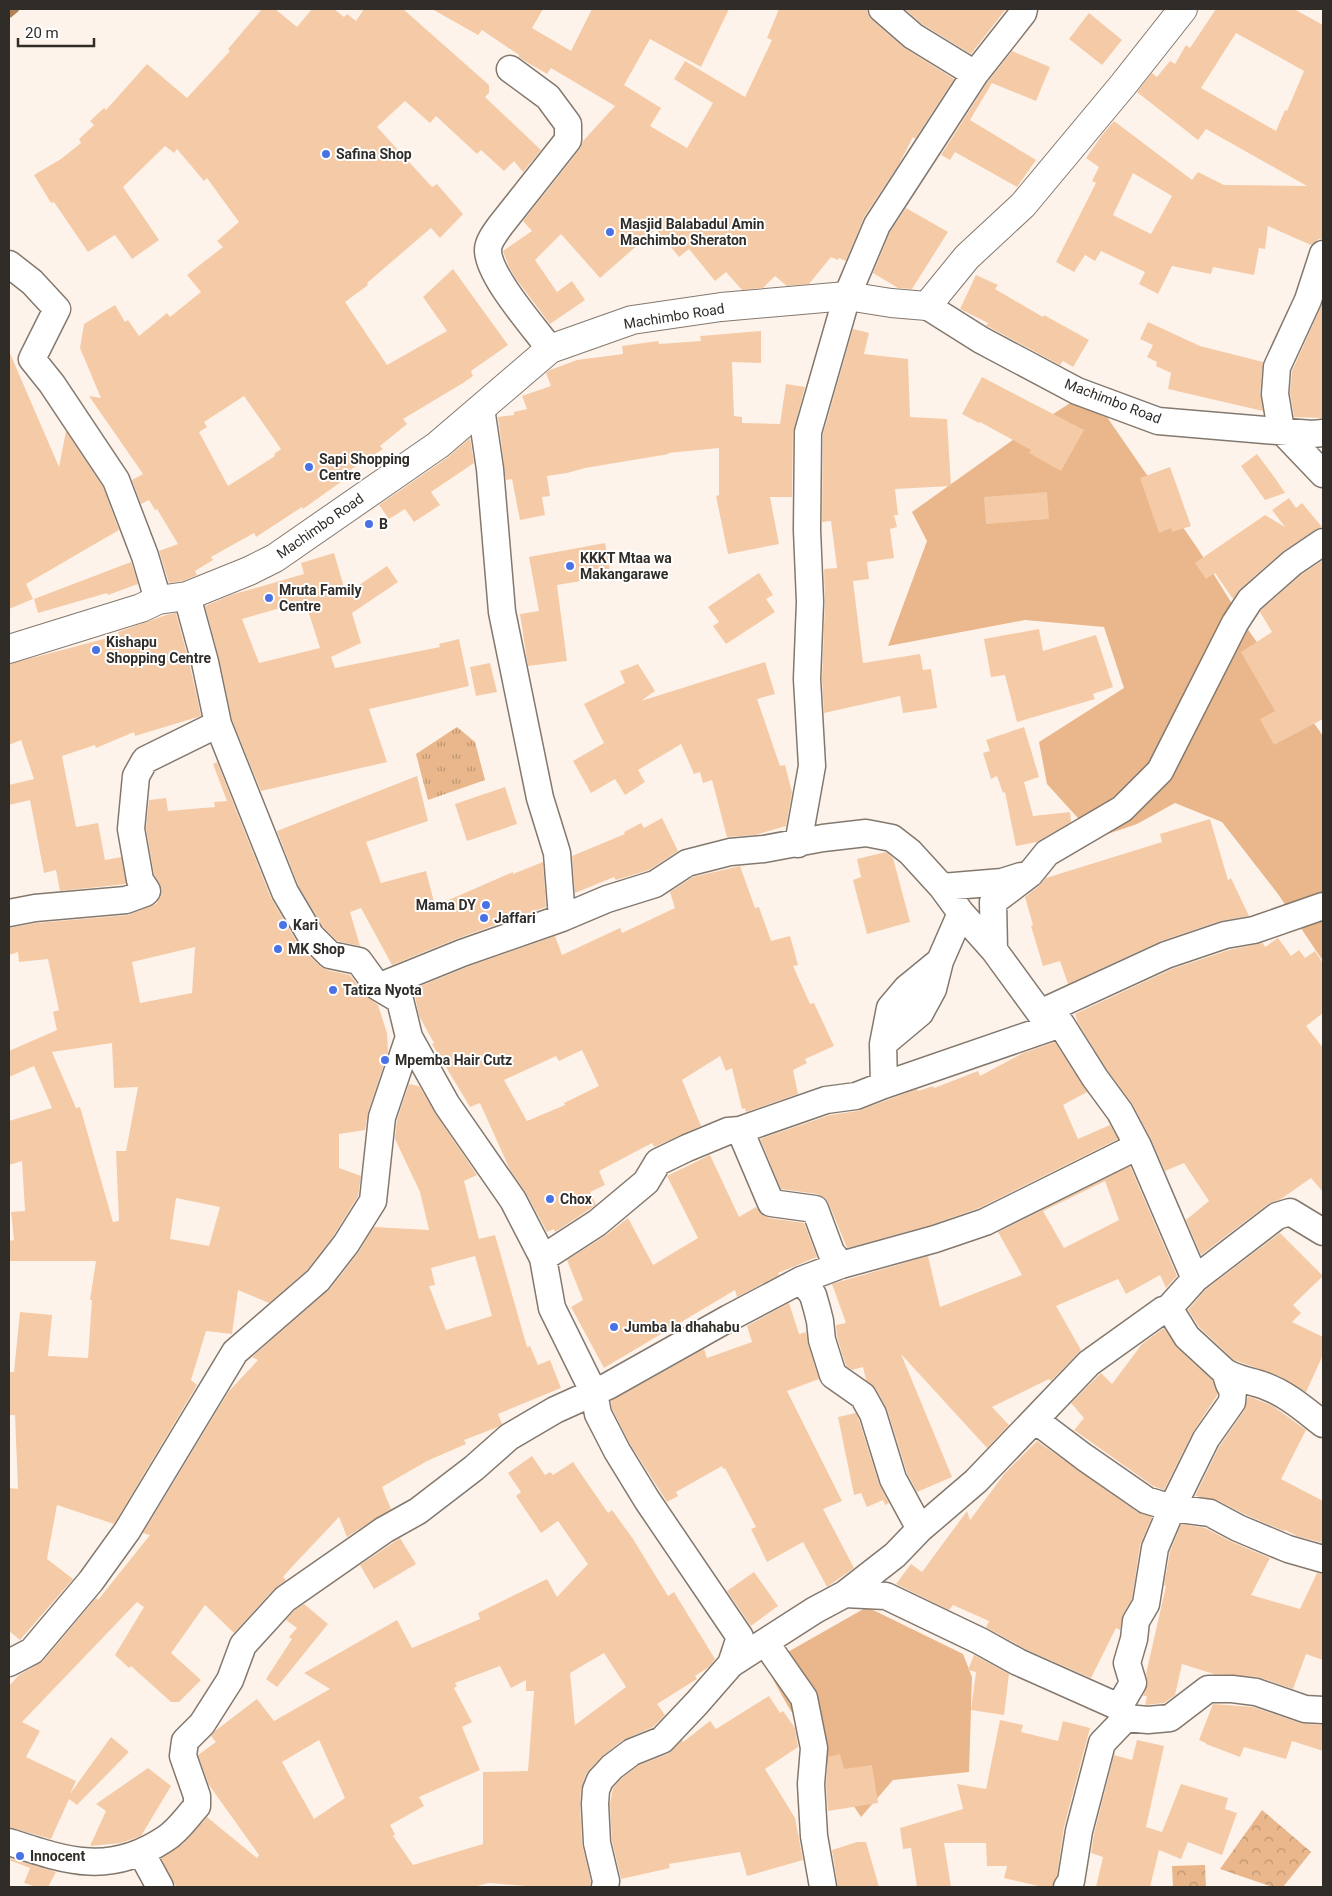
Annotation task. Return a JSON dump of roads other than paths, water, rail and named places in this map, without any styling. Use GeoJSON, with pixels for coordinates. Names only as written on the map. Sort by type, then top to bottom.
{"type":"FeatureCollection","features":[{"type":"Feature","properties":{"kind":"street"},"geometry":{"type":"LineString","coordinates":[[882,9],[913,36],[975,74]]}},
{"type":"Feature","properties":{"kind":"street"},"geometry":{"type":"LineString","coordinates":[[798,844],[812,766],[807,679],[810,602],[807,530],[808,432],[847,296],[877,225],[975,74],[1023,14],[1024,9]]}},
{"type":"Feature","properties":{"kind":"street"},"geometry":{"type":"LineString","coordinates":[[927,306],[967,257],[1023,205],[1123,85],[1183,9]]}},
{"type":"Feature","properties":{"kind":"street"},"geometry":{"type":"LineString","coordinates":[[510,68],[548,97],[568,124],[568,140],[500,226],[492,237],[487,250],[494,274],[550,349]]}},
{"type":"Feature","properties":{"kind":"street"},"geometry":{"type":"LineString","coordinates":[[1323,254],[1308,300],[1277,367],[1276,394],[1280,430],[1323,474]]}},
{"type":"Feature","properties":{"kind":"street"},"geometry":{"type":"LineString","coordinates":[[9,264],[32,282],[57,310],[32,359],[52,384],[116,480],[145,556],[158,600]]}},
{"type":"Feature","properties":{"kind":"street","name":"Machimbo Road"},"geometry":{"type":"LineString","coordinates":[[9,649],[141,608],[158,600],[187,596],[249,571],[274,558],[438,446],[550,349],[632,320],[721,307],[847,296],[890,303],[927,306],[981,340],[1077,391],[1158,421],[1312,434],[1323,433]]}},
{"type":"Feature","properties":{"kind":"street"},"geometry":{"type":"LineString","coordinates":[[482,408],[490,469],[502,612],[540,798],[557,853],[562,918]]}},
{"type":"Feature","properties":{"kind":"street"},"geometry":{"type":"LineString","coordinates":[[994,950],[993,902],[1030,874],[1047,853],[1122,809],[1160,771],[1235,623],[1250,600],[1292,562],[1323,542]]}},
{"type":"Feature","properties":{"kind":"street"},"geometry":{"type":"LineString","coordinates":[[187,596],[205,662],[218,724],[285,892],[311,936],[330,955],[359,961],[378,987],[400,1000],[409,1037],[447,1105],[513,1200],[543,1258],[552,1308],[594,1393],[598,1414],[647,1500],[740,1637],[731,1664]]}},
{"type":"Feature","properties":{"kind":"street"},"geometry":{"type":"LineString","coordinates":[[9,913],[34,908],[126,900],[138,897],[147,891],[140,880],[131,829],[136,776],[145,760],[218,724]]}},
{"type":"Feature","properties":{"kind":"street"},"geometry":{"type":"LineString","coordinates":[[378,987],[462,953],[562,918],[607,899],[655,884],[687,863],[730,852],[798,844],[823,838],[866,833],[892,838],[910,852],[942,887],[960,913],[994,950],[1050,1018],[1120,1112],[1138,1146],[1195,1279]]}},
{"type":"Feature","properties":{"kind":"street"},"geometry":{"type":"LineString","coordinates":[[942,887],[1002,882],[1030,874]]}},
{"type":"Feature","properties":{"kind":"street"},"geometry":{"type":"LineString","coordinates":[[543,1258],[604,1218],[646,1182],[658,1162],[686,1148],[728,1131],[740,1130],[826,1100],[856,1096],[1050,1018],[1166,955],[1225,935],[1254,930],[1323,906]]}},
{"type":"Feature","properties":{"kind":"street"},"geometry":{"type":"LineString","coordinates":[[884,1085],[883,1044],[920,1013],[933,989],[940,961],[960,913]]}},
{"type":"Feature","properties":{"kind":"street"},"geometry":{"type":"LineString","coordinates":[[9,1663],[32,1650],[91,1581],[127,1531],[235,1352],[318,1280],[346,1244],[373,1201],[382,1116],[409,1037]]}},
{"type":"Feature","properties":{"kind":"street"},"geometry":{"type":"LineString","coordinates":[[740,1130],[771,1203],[814,1209],[831,1252],[841,1265]]}},
{"type":"Feature","properties":{"kind":"street"},"geometry":{"type":"LineString","coordinates":[[9,1842],[48,1855],[96,1863],[117,1861],[141,1852],[177,1830],[197,1806],[197,1796],[183,1756],[185,1741],[202,1724],[230,1680],[243,1645],[285,1598],[384,1530],[418,1511],[474,1468],[509,1437],[555,1410],[594,1393],[801,1280],[841,1265],[935,1239],[985,1222],[1138,1146]]}},
{"type":"Feature","properties":{"kind":"street"},"geometry":{"type":"LineString","coordinates":[[605,1887],[606,1881],[597,1843],[595,1804],[596,1790],[600,1780],[612,1767],[632,1752],[662,1740],[698,1703],[731,1664],[815,1610],[845,1594],[895,1555],[920,1529],[976,1481],[1089,1363],[1163,1310],[1169,1308],[1195,1279],[1277,1216],[1290,1212],[1323,1232]]}},
{"type":"Feature","properties":{"kind":"street"},"geometry":{"type":"LineString","coordinates":[[801,1280],[812,1295],[817,1309],[822,1340],[833,1375],[863,1396],[874,1414],[893,1479],[920,1529]]}},
{"type":"Feature","properties":{"kind":"street"},"geometry":{"type":"LineString","coordinates":[[1169,1308],[1187,1337],[1225,1372],[1245,1381],[1264,1385],[1285,1395],[1323,1424]]}},
{"type":"Feature","properties":{"kind":"street"},"geometry":{"type":"LineString","coordinates":[[1068,1887],[1071,1881],[1079,1831],[1102,1743],[1123,1713],[1133,1683],[1127,1663],[1134,1640],[1136,1621],[1146,1604],[1156,1548],[1172,1508],[1206,1440],[1232,1402],[1233,1391],[1228,1384],[1225,1372]]}},
{"type":"Feature","properties":{"kind":"street"},"geometry":{"type":"LineString","coordinates":[[1035,1420],[1146,1500],[1172,1508],[1210,1514],[1288,1549],[1323,1559]]}},
{"type":"Feature","properties":{"kind":"street"},"geometry":{"type":"LineString","coordinates":[[845,1594],[886,1596],[1123,1713],[1148,1720],[1170,1718],[1208,1689],[1256,1692],[1306,1709],[1323,1710]]}},
{"type":"Feature","properties":{"kind":"street"},"geometry":{"type":"LineString","coordinates":[[765,1642],[804,1698],[814,1748],[811,1784],[814,1836],[823,1887]]}},
{"type":"Feature","properties":{"kind":"street"},"geometry":{"type":"LineString","coordinates":[[141,1852],[160,1887]]}},
{"type":"Feature","properties":{"kind":"waterway"},"geometry":{"type":"LineString","coordinates":[[9,14],[15,9]]}},
{"type":"Feature","properties":{"kind":"place","name":"Safina Shop"},"geometry":{"type":"Point","coordinates":[326,154]}},
{"type":"Feature","properties":{"kind":"place","name":"Masjid Balabadul Amin Machimbo Sheraton"},"geometry":{"type":"Point","coordinates":[610,232]}},
{"type":"Feature","properties":{"kind":"place","name":"Sapi Shopping Centre"},"geometry":{"type":"Point","coordinates":[309,467]}},
{"type":"Feature","properties":{"kind":"place","name":"B"},"geometry":{"type":"Point","coordinates":[369,524]}},
{"type":"Feature","properties":{"kind":"place","name":"KKKT Mtaa wa Makangarawe"},"geometry":{"type":"Point","coordinates":[570,566]}},
{"type":"Feature","properties":{"kind":"place","name":"Mruta Family Centre"},"geometry":{"type":"Point","coordinates":[269,598]}},
{"type":"Feature","properties":{"kind":"place","name":"Kishapu Shopping Centre"},"geometry":{"type":"Point","coordinates":[96,650]}},
{"type":"Feature","properties":{"kind":"place","name":"Mama DY"},"geometry":{"type":"Point","coordinates":[486,905]}},
{"type":"Feature","properties":{"kind":"place","name":"Jaffari"},"geometry":{"type":"Point","coordinates":[484,918]}},
{"type":"Feature","properties":{"kind":"place","name":"Kari"},"geometry":{"type":"Point","coordinates":[283,925]}},
{"type":"Feature","properties":{"kind":"place","name":"MK Shop"},"geometry":{"type":"Point","coordinates":[278,949]}},
{"type":"Feature","properties":{"kind":"place","name":"Tatiza Nyota"},"geometry":{"type":"Point","coordinates":[333,990]}},
{"type":"Feature","properties":{"kind":"place","name":"Mpemba Hair Cutz"},"geometry":{"type":"Point","coordinates":[385,1060]}},
{"type":"Feature","properties":{"kind":"place","name":"Chox"},"geometry":{"type":"Point","coordinates":[550,1199]}},
{"type":"Feature","properties":{"kind":"place","name":"Jumba la dhahabu"},"geometry":{"type":"Point","coordinates":[614,1327]}},
{"type":"Feature","properties":{"kind":"place","name":"Innocent"},"geometry":{"type":"Point","coordinates":[20,1856]}}]}
